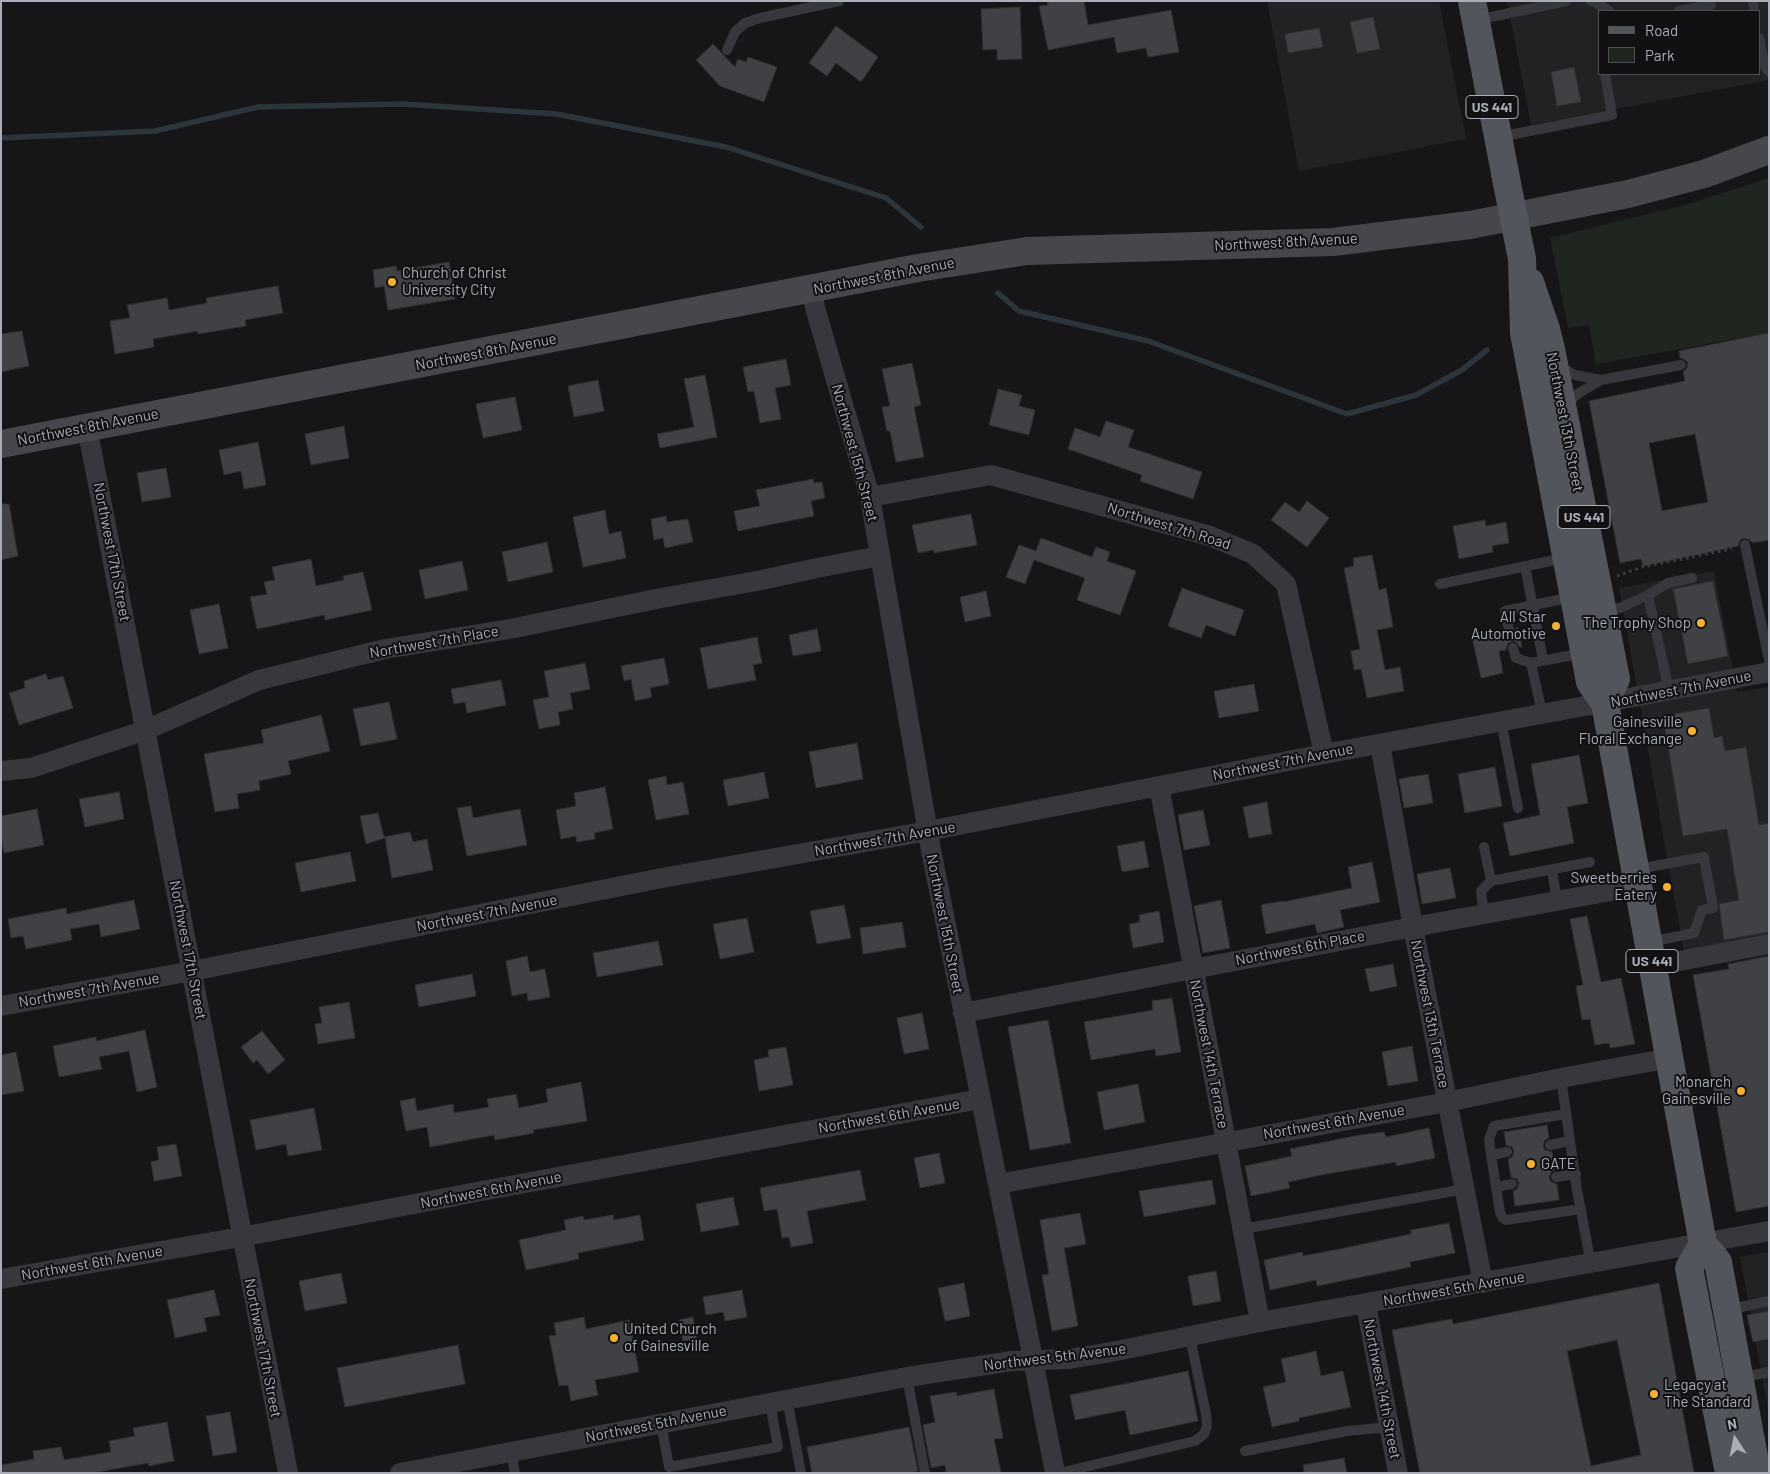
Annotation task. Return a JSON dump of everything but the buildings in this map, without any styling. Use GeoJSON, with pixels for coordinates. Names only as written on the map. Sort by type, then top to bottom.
{"type":"FeatureCollection","features":[{"type":"Feature","properties":{"kind":"main road","name":"Northwest 13th Street"},"geometry":{"type":"LineString","coordinates":[[1474,11],[1522,259],[1546,329],[1616,679],[1606,703]]}},
{"type":"Feature","properties":{"kind":"main road","name":"Northwest 13th Street"},"geometry":{"type":"LineString","coordinates":[[1522,259],[1524,333],[1590,682],[1606,703],[1702,1244]]}},
{"type":"Feature","properties":{"kind":"main road"},"geometry":{"type":"LineString","coordinates":[[1729,1473],[1690,1268],[1702,1244],[1718,1262],[1739,1378],[1757,1458]]}},
{"type":"Feature","properties":{"kind":"street","name":"Northwest 8th Avenue"},"geometry":{"type":"LineString","coordinates":[[1,444],[918,268],[1028,251],[1333,242],[1470,225],[1628,194],[1704,174],[1769,150]]}},
{"type":"Feature","properties":{"kind":"street","name":"Northwest 15th Street"},"geometry":{"type":"LineString","coordinates":[[811,289],[870,497],[928,831],[1055,1473]]}},
{"type":"Feature","properties":{"kind":"street","name":"Northwest 17th Street"},"geometry":{"type":"LineString","coordinates":[[88,427],[241,1237],[288,1473]]}},
{"type":"Feature","properties":{"kind":"street","name":"Northwest 7th Road"},"geometry":{"type":"LineString","coordinates":[[870,497],[991,474],[1210,536],[1253,554],[1286,584],[1324,754]]}},
{"type":"Feature","properties":{"kind":"street","name":"Northwest 7th Place"},"geometry":{"type":"LineString","coordinates":[[1,771],[31,768],[146,730],[259,680],[386,649],[510,629],[880,556]]}},
{"type":"Feature","properties":{"kind":"street","name":"Northwest 7th Avenue"},"geometry":{"type":"LineString","coordinates":[[1,1006],[192,971],[662,878],[928,831],[1324,754],[1769,672]]}},
{"type":"Feature","properties":{"kind":"street","name":"Northwest 13th Terrace"},"geometry":{"type":"LineString","coordinates":[[1380,744],[1413,927],[1483,1283]]}},
{"type":"Feature","properties":{"kind":"street","name":"Northwest 14th Terrace"},"geometry":{"type":"LineString","coordinates":[[1158,786],[1260,1322]]}},
{"type":"Feature","properties":{"kind":"street","name":"Northwest 6th Place"},"geometry":{"type":"LineString","coordinates":[[963,1013],[1193,968],[1557,901],[1637,878]]}},
{"type":"Feature","properties":{"kind":"street"},"geometry":{"type":"LineString","coordinates":[[1651,954],[1769,944]]}},
{"type":"Feature","properties":{"kind":"street","name":"Northwest 6th Avenue"},"geometry":{"type":"LineString","coordinates":[[998,1184],[1448,1102],[1560,1078],[1670,1058]]}},
{"type":"Feature","properties":{"kind":"street","name":"Northwest 6th Avenue"},"geometry":{"type":"LineString","coordinates":[[1,1279],[241,1237],[980,1099]]}},
{"type":"Feature","properties":{"kind":"street","name":"Northwest 5th Avenue"},"geometry":{"type":"LineString","coordinates":[[400,1473],[907,1377],[1012,1361],[1069,1359],[1260,1322],[1366,1305],[1769,1231]]}},
{"type":"Feature","properties":{"kind":"street","name":"Northwest 14th Street"},"geometry":{"type":"LineString","coordinates":[[1366,1305],[1398,1473]]}},
{"type":"Feature","properties":{"kind":"lane"},"geometry":{"type":"LineString","coordinates":[[727,50],[735,32],[745,23],[839,1]]}},
{"type":"Feature","properties":{"kind":"lane"},"geometry":{"type":"LineString","coordinates":[[1474,11],[1566,1]]}},
{"type":"Feature","properties":{"kind":"lane"},"geometry":{"type":"LineString","coordinates":[[1591,1],[1607,10]]}},
{"type":"Feature","properties":{"kind":"lane"},"geometry":{"type":"LineString","coordinates":[[1684,10],[1711,5]]}},
{"type":"Feature","properties":{"kind":"lane"},"geometry":{"type":"LineString","coordinates":[[1760,44],[1764,68],[1769,72]]}},
{"type":"Feature","properties":{"kind":"lane"},"geometry":{"type":"LineString","coordinates":[[1498,137],[1612,115],[1605,75]]}},
{"type":"Feature","properties":{"kind":"lane"},"geometry":{"type":"LineString","coordinates":[[1553,362],[1569,372],[1601,380]]}},
{"type":"Feature","properties":{"kind":"lane"},"geometry":{"type":"LineString","coordinates":[[1563,413],[1569,401],[1601,380],[1681,365]]}},
{"type":"Feature","properties":{"kind":"lane"},"geometry":{"type":"LineString","coordinates":[[1740,547],[1769,660]]}},
{"type":"Feature","properties":{"kind":"lane"},"geometry":{"type":"LineString","coordinates":[[1440,584],[1566,558]]}},
{"type":"Feature","properties":{"kind":"lane"},"geometry":{"type":"LineString","coordinates":[[1525,566],[1534,605],[1543,660]]}},
{"type":"Feature","properties":{"kind":"lane"},"geometry":{"type":"LineString","coordinates":[[1603,611],[1620,608],[1668,583],[1692,578]]}},
{"type":"Feature","properties":{"kind":"lane"},"geometry":{"type":"LineString","coordinates":[[1648,595],[1669,690]]}},
{"type":"Feature","properties":{"kind":"lane"},"geometry":{"type":"LineString","coordinates":[[1509,630],[1505,611],[1574,596]]}},
{"type":"Feature","properties":{"kind":"lane"},"geometry":{"type":"LineString","coordinates":[[1513,648],[1516,658],[1531,663],[1584,652]]}},
{"type":"Feature","properties":{"kind":"lane"},"geometry":{"type":"LineString","coordinates":[[1531,663],[1542,713]]}},
{"type":"Feature","properties":{"kind":"lane"},"geometry":{"type":"LineString","coordinates":[[1501,721],[1518,808]]}},
{"type":"Feature","properties":{"kind":"lane"},"geometry":{"type":"LineString","coordinates":[[1484,847],[1491,881]]}},
{"type":"Feature","properties":{"kind":"lane"},"geometry":{"type":"LineString","coordinates":[[1637,878],[1704,857],[1713,908],[1702,910],[1694,933],[1651,954]]}},
{"type":"Feature","properties":{"kind":"lane"},"geometry":{"type":"LineString","coordinates":[[1484,914],[1481,891],[1491,881],[1590,862]]}},
{"type":"Feature","properties":{"kind":"lane"},"geometry":{"type":"LineString","coordinates":[[1552,870],[1557,901]]}},
{"type":"Feature","properties":{"kind":"lane"},"geometry":{"type":"LineString","coordinates":[[1560,1078],[1591,1264]]}},
{"type":"Feature","properties":{"kind":"lane"},"geometry":{"type":"LineString","coordinates":[[1566,1114],[1494,1126],[1489,1139],[1496,1187],[1500,1212],[1506,1220],[1581,1209]]}},
{"type":"Feature","properties":{"kind":"lane"},"geometry":{"type":"LineString","coordinates":[[1550,1145],[1570,1141]]}},
{"type":"Feature","properties":{"kind":"lane"},"geometry":{"type":"LineString","coordinates":[[1491,1155],[1507,1152]]}},
{"type":"Feature","properties":{"kind":"lane"},"geometry":{"type":"LineString","coordinates":[[1556,1177],[1576,1174]]}},
{"type":"Feature","properties":{"kind":"lane"},"geometry":{"type":"LineString","coordinates":[[1496,1187],[1512,1184]]}},
{"type":"Feature","properties":{"kind":"lane"},"geometry":{"type":"LineString","coordinates":[[1243,1229],[1465,1188]]}},
{"type":"Feature","properties":{"kind":"lane"},"geometry":{"type":"LineString","coordinates":[[1727,1310],[1769,1302]]}},
{"type":"Feature","properties":{"kind":"lane"},"geometry":{"type":"LineString","coordinates":[[1059,1473],[1195,1441],[1204,1434],[1207,1426],[1206,1414],[1190,1337]]}},
{"type":"Feature","properties":{"kind":"lane"},"geometry":{"type":"LineString","coordinates":[[1739,1378],[1769,1372]]}},
{"type":"Feature","properties":{"kind":"lane"},"geometry":{"type":"LineString","coordinates":[[907,1377],[925,1473]]}},
{"type":"Feature","properties":{"kind":"lane"},"geometry":{"type":"LineString","coordinates":[[661,1423],[669,1467],[778,1447],[778,1401]]}},
{"type":"Feature","properties":{"kind":"lane"},"geometry":{"type":"LineString","coordinates":[[778,1401],[801,1473]]}},
{"type":"Feature","properties":{"kind":"lane"},"geometry":{"type":"LineString","coordinates":[[1245,1451],[1347,1431],[1389,1427]]}},
{"type":"Feature","properties":{"kind":"lane"},"geometry":{"type":"LineString","coordinates":[[511,1451],[515,1473]]}},
{"type":"Feature","properties":{"kind":"path"},"geometry":{"type":"LineString","coordinates":[[1614,577],[1642,567],[1740,547]]}},
{"type":"Feature","properties":{"kind":"shaded area"},"geometry":{"type":"Polygon","coordinates":[[[1267,1],[1439,1],[1466,139],[1299,171],[1267,1]]]}},
{"type":"Feature","properties":{"kind":"shaded area"},"geometry":{"type":"Polygon","coordinates":[[[1507,1],[1769,1],[1769,80],[1531,125],[1507,1]]]}},
{"type":"Feature","properties":{"kind":"shaded area"},"geometry":{"type":"Polygon","coordinates":[[[1714,571],[1737,692],[1769,687],[1769,953],[1687,969],[1619,588],[1714,571]]]}},
{"type":"Feature","properties":{"kind":"shaded area"},"geometry":{"type":"Polygon","coordinates":[[[1769,1252],[1769,1413],[1740,1257],[1769,1252]]]}},
{"type":"Feature","properties":{"kind":"green space"},"geometry":{"type":"Polygon","coordinates":[[[1769,178],[1769,333],[1596,364],[1589,325],[1568,328],[1550,238],[1685,205],[1769,178]]]}},
{"type":"Feature","properties":{"kind":"waterway"},"geometry":{"type":"LineString","coordinates":[[1,138],[155,131],[258,107],[403,104],[556,114],[726,147],[886,198],[921,227]]}},
{"type":"Feature","properties":{"kind":"waterway"},"geometry":{"type":"LineString","coordinates":[[998,293],[1019,311],[1148,341],[1347,414],[1416,395],[1462,370],[1487,350]]}},
{"type":"Feature","properties":{"kind":"place","name":"Church of Christ University City"},"geometry":{"type":"Point","coordinates":[392,282]}},
{"type":"Feature","properties":{"kind":"place","name":"The Trophy Shop"},"geometry":{"type":"Point","coordinates":[1701,623]}},
{"type":"Feature","properties":{"kind":"place","name":"All Star Automotive"},"geometry":{"type":"Point","coordinates":[1556,626]}},
{"type":"Feature","properties":{"kind":"place","name":"Gainesville Floral Exchange"},"geometry":{"type":"Point","coordinates":[1692,731]}},
{"type":"Feature","properties":{"kind":"place","name":"Sweetberries Eatery"},"geometry":{"type":"Point","coordinates":[1667,887]}},
{"type":"Feature","properties":{"kind":"place","name":"Monarch Gainesville"},"geometry":{"type":"Point","coordinates":[1741,1091]}},
{"type":"Feature","properties":{"kind":"place","name":"GATE"},"geometry":{"type":"Point","coordinates":[1531,1164]}},
{"type":"Feature","properties":{"kind":"place","name":"United Church of Gainesville"},"geometry":{"type":"Point","coordinates":[614,1338]}},
{"type":"Feature","properties":{"kind":"place","name":"Legacy at The Standard"},"geometry":{"type":"Point","coordinates":[1654,1394]}}]}
